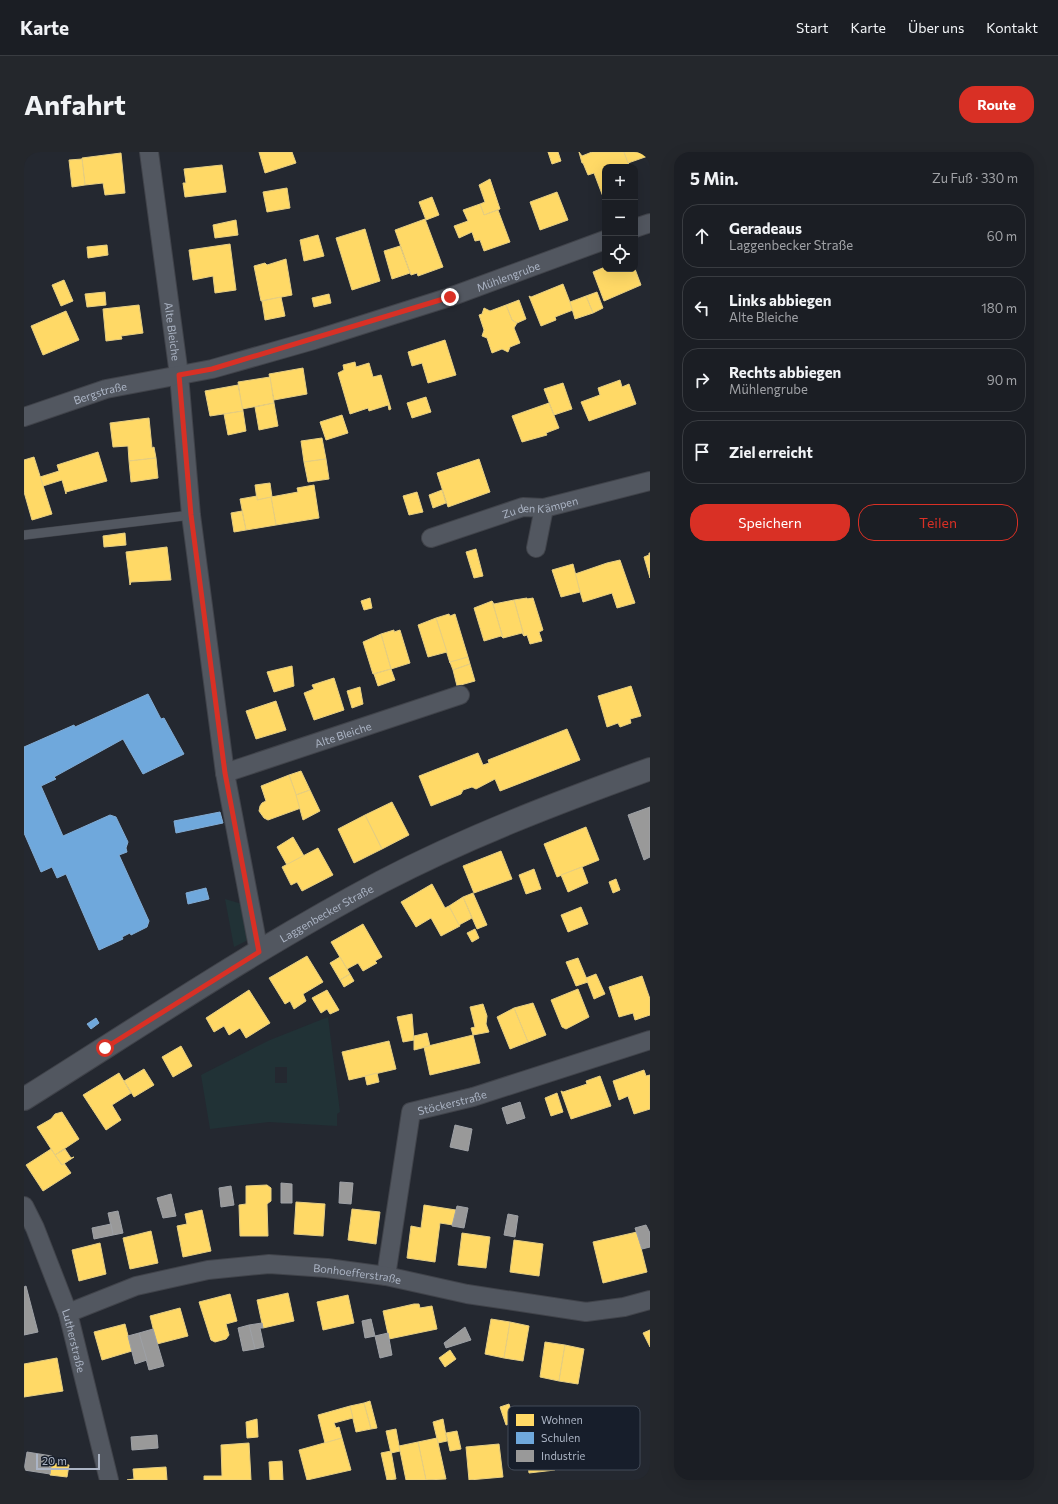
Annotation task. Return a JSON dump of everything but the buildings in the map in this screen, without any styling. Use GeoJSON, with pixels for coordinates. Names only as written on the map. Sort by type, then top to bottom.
{"type":"FeatureCollection","features":[{"type":"Feature","properties":{"kind":"street","name":"Alte Bleiche"},"geometry":{"type":"LineString","coordinates":[[149,152],[179,375],[191,515],[225,773],[259,952]]}},
{"type":"Feature","properties":{"kind":"street"},"geometry":{"type":"LineString","coordinates":[[638,227],[650,223]]}},
{"type":"Feature","properties":{"kind":"street","name":"Mühlengrube"},"geometry":{"type":"LineString","coordinates":[[179,375],[219,367],[450,297],[602,241]]}},
{"type":"Feature","properties":{"kind":"street","name":"Bergstraße"},"geometry":{"type":"LineString","coordinates":[[24,417],[106,389],[179,375]]}},
{"type":"Feature","properties":{"kind":"street","name":"Zu den Kämpen"},"geometry":{"type":"LineString","coordinates":[[431,538],[523,507],[544,508],[650,481]]}},
{"type":"Feature","properties":{"kind":"street"},"geometry":{"type":"LineString","coordinates":[[536,548],[544,508]]}},
{"type":"Feature","properties":{"kind":"street","name":"Alte Bleiche"},"geometry":{"type":"LineString","coordinates":[[225,773],[460,695]]}},
{"type":"Feature","properties":{"kind":"street","name":"Laggenbecker Straße"},"geometry":{"type":"LineString","coordinates":[[24,1099],[259,952],[380,883],[442,852],[497,828],[650,768]]}},
{"type":"Feature","properties":{"kind":"street","name":"Stöckerstraße"},"geometry":{"type":"LineString","coordinates":[[386,1276],[410,1112],[473,1097],[650,1040]]}},
{"type":"Feature","properties":{"kind":"street","name":"Lutherstraße"},"geometry":{"type":"LineString","coordinates":[[24,1206],[35,1228],[68,1313],[109,1480]]}},
{"type":"Feature","properties":{"kind":"street","name":"Bonhoefferstraße"},"geometry":{"type":"LineString","coordinates":[[68,1313],[136,1286],[208,1270],[269,1264],[327,1268],[386,1276],[467,1294],[586,1312],[624,1307],[650,1300]]}},
{"type":"Feature","properties":{"kind":"lane"},"geometry":{"type":"LineString","coordinates":[[24,535],[191,515]]}},
{"type":"Feature","properties":{"kind":"shaded area"},"geometry":{"type":"Polygon","coordinates":[[[225,899],[242,904],[248,930],[246,941],[234,947],[225,899]]]}},
{"type":"Feature","properties":{"kind":"shaded area"},"geometry":{"type":"Polygon","coordinates":[[[328,1017],[340,1112],[337,1114],[337,1126],[269,1122],[210,1129],[201,1075],[270,1040],[328,1017]],[[275,1067],[275,1083],[287,1083],[287,1067],[275,1067]]]}},
{"type":"Feature","properties":{"kind":"route"},"geometry":{"type":"LineString","coordinates":[[105,1048],[259,952],[225,773],[191,515],[179,375],[212,369],[314,340],[450,297]]}}]}
